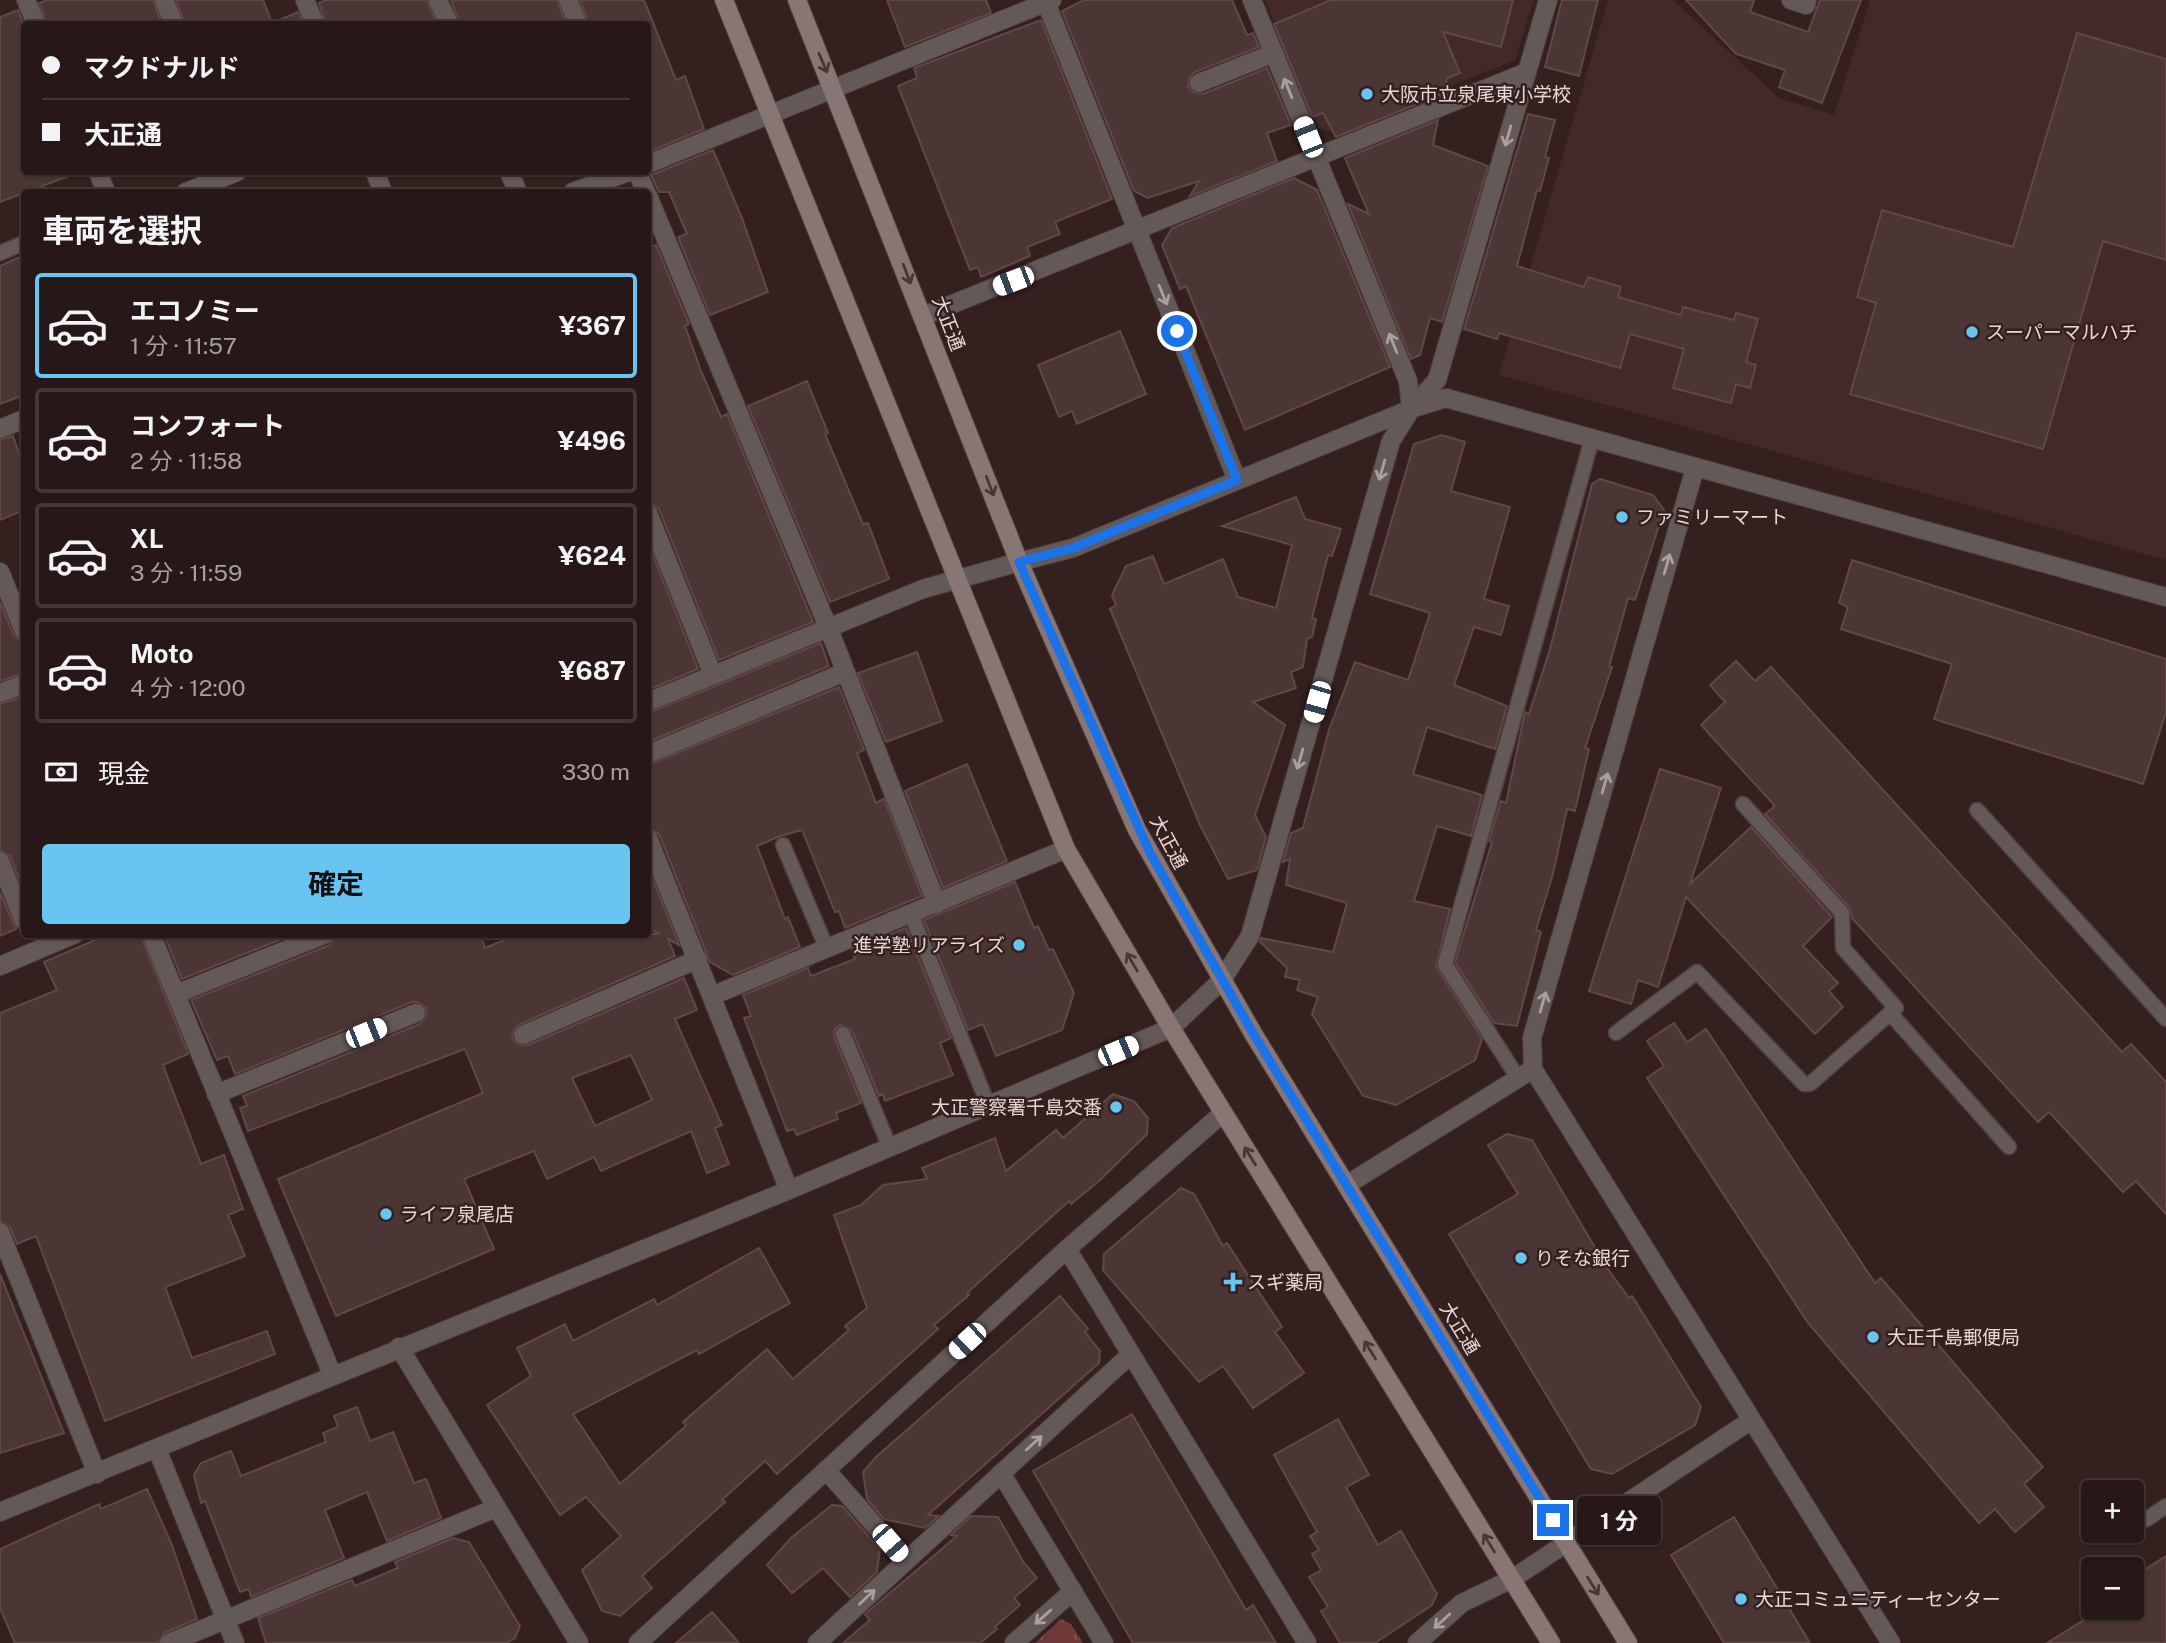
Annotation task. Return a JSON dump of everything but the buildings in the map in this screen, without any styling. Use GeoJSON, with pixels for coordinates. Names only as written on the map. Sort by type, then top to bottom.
{"type":"FeatureCollection","features":[{"type":"Feature","properties":{"kind":"main road"},"geometry":{"type":"LineString","coordinates":[[724,0],[1066,849],[1171,1028],[1551,1643]]}},
{"type":"Feature","properties":{"kind":"main road","name":"大正通"},"geometry":{"type":"LineString","coordinates":[[797,0],[1019,562],[1137,830],[1222,980],[1628,1643]]}},
{"type":"Feature","properties":{"kind":"street"},"geometry":{"type":"LineString","coordinates":[[26,0],[35,21]]}},
{"type":"Feature","properties":{"kind":"street"},"geometry":{"type":"LineString","coordinates":[[164,0],[173,21]]}},
{"type":"Feature","properties":{"kind":"street"},"geometry":{"type":"LineString","coordinates":[[305,0],[314,21]]}},
{"type":"Feature","properties":{"kind":"street"},"geometry":{"type":"LineString","coordinates":[[439,0],[448,21]]}},
{"type":"Feature","properties":{"kind":"street"},"geometry":{"type":"LineString","coordinates":[[568,0],[577,21]]}},
{"type":"Feature","properties":{"kind":"street"},"geometry":{"type":"LineString","coordinates":[[1252,0],[1408,381],[1411,408]]}},
{"type":"Feature","properties":{"kind":"street"},"geometry":{"type":"LineString","coordinates":[[0,1512],[989,1107],[1171,1028],[1222,980],[1250,936],[1391,441],[1411,408],[1437,380],[1548,0]]}},
{"type":"Feature","properties":{"kind":"street"},"geometry":{"type":"LineString","coordinates":[[1791,0],[1805,5],[1807,0]]}},
{"type":"Feature","properties":{"kind":"street"},"geometry":{"type":"LineString","coordinates":[[651,163],[1048,1],[1237,480]]}},
{"type":"Feature","properties":{"kind":"street"},"geometry":{"type":"LineString","coordinates":[[1199,83],[1274,53]]}},
{"type":"Feature","properties":{"kind":"street"},"geometry":{"type":"LineString","coordinates":[[923,316],[1527,72]]}},
{"type":"Feature","properties":{"kind":"street"},"geometry":{"type":"LineString","coordinates":[[193,189],[227,175]]}},
{"type":"Feature","properties":{"kind":"street"},"geometry":{"type":"LineString","coordinates":[[581,189],[620,175]]}},
{"type":"Feature","properties":{"kind":"street"},"geometry":{"type":"LineString","coordinates":[[651,204],[828,627],[937,904]]}},
{"type":"Feature","properties":{"kind":"street"},"geometry":{"type":"LineString","coordinates":[[651,701],[923,589],[1073,548],[1411,408],[1446,398],[2166,597]]}},
{"type":"Feature","properties":{"kind":"street"},"geometry":{"type":"LineString","coordinates":[[0,429],[21,420]]}},
{"type":"Feature","properties":{"kind":"street"},"geometry":{"type":"LineString","coordinates":[[1695,468],[1532,1038],[1525,1074],[1891,1643]]}},
{"type":"Feature","properties":{"kind":"street"},"geometry":{"type":"LineString","coordinates":[[651,520],[713,675]]}},
{"type":"Feature","properties":{"kind":"street"},"geometry":{"type":"LineString","coordinates":[[0,572],[21,624]]}},
{"type":"Feature","properties":{"kind":"street"},"geometry":{"type":"LineString","coordinates":[[651,753],[845,671]]}},
{"type":"Feature","properties":{"kind":"street"},"geometry":{"type":"LineString","coordinates":[[0,693],[21,685]]}},
{"type":"Feature","properties":{"kind":"street"},"geometry":{"type":"LineString","coordinates":[[651,845],[789,1189]]}},
{"type":"Feature","properties":{"kind":"street"},"geometry":{"type":"LineString","coordinates":[[713,995],[1066,849]]}},
{"type":"Feature","properties":{"kind":"street"},"geometry":{"type":"LineString","coordinates":[[0,861],[21,914]]}},
{"type":"Feature","properties":{"kind":"street"},"geometry":{"type":"LineString","coordinates":[[0,966],[33,943],[56,938]]}},
{"type":"Feature","properties":{"kind":"street"},"geometry":{"type":"LineString","coordinates":[[153,938],[332,1374]]}},
{"type":"Feature","properties":{"kind":"street"},"geometry":{"type":"LineString","coordinates":[[176,994],[316,938]]}},
{"type":"Feature","properties":{"kind":"street"},"geometry":{"type":"LineString","coordinates":[[523,1035],[698,959]]}},
{"type":"Feature","properties":{"kind":"street"},"geometry":{"type":"LineString","coordinates":[[216,1094],[416,1013]]}},
{"type":"Feature","properties":{"kind":"street"},"geometry":{"type":"LineString","coordinates":[[1348,1184],[1525,1074]]}},
{"type":"Feature","properties":{"kind":"street"},"geometry":{"type":"LineString","coordinates":[[638,1643],[1067,1249],[1223,1113]]}},
{"type":"Feature","properties":{"kind":"street"},"geometry":{"type":"LineString","coordinates":[[0,1232],[97,1474]]}},
{"type":"Feature","properties":{"kind":"street"},"geometry":{"type":"LineString","coordinates":[[1067,1249],[1307,1643]]}},
{"type":"Feature","properties":{"kind":"street"},"geometry":{"type":"LineString","coordinates":[[399,1347],[575,1642]]}},
{"type":"Feature","properties":{"kind":"street"},"geometry":{"type":"LineString","coordinates":[[817,1643],[1130,1355]]}},
{"type":"Feature","properties":{"kind":"street"},"geometry":{"type":"LineString","coordinates":[[1417,1643],[1462,1603],[1511,1579],[1750,1421]]}},
{"type":"Feature","properties":{"kind":"street"},"geometry":{"type":"LineString","coordinates":[[157,1449],[235,1643]]}},
{"type":"Feature","properties":{"kind":"street"},"geometry":{"type":"LineString","coordinates":[[826,1470],[906,1561]]}},
{"type":"Feature","properties":{"kind":"street"},"geometry":{"type":"LineString","coordinates":[[1001,1473],[1104,1643]]}},
{"type":"Feature","properties":{"kind":"street"},"geometry":{"type":"LineString","coordinates":[[169,1643],[496,1508]]}},
{"type":"Feature","properties":{"kind":"street"},"geometry":{"type":"LineString","coordinates":[[1014,1643],[1073,1591]]}},
{"type":"Feature","properties":{"kind":"lane"},"geometry":{"type":"LineString","coordinates":[[0,253],[21,244]]}},
{"type":"Feature","properties":{"kind":"lane"},"geometry":{"type":"LineString","coordinates":[[1525,1074],[1445,964],[1592,439]]}},
{"type":"Feature","properties":{"kind":"lane"},"geometry":{"type":"LineString","coordinates":[[1616,1033],[1697,972],[1804,1084],[1810,1084],[1896,1008],[1843,948],[1842,913],[1743,804]]}},
{"type":"Feature","properties":{"kind":"lane"},"geometry":{"type":"LineString","coordinates":[[1977,810],[2166,1019]]}},
{"type":"Feature","properties":{"kind":"lane"},"geometry":{"type":"LineString","coordinates":[[783,845],[827,949]]}},
{"type":"Feature","properties":{"kind":"lane"},"geometry":{"type":"LineString","coordinates":[[911,914],[989,1107]]}},
{"type":"Feature","properties":{"kind":"lane"},"geometry":{"type":"LineString","coordinates":[[1890,1013],[2009,1147]]}},
{"type":"Feature","properties":{"kind":"lane"},"geometry":{"type":"LineString","coordinates":[[843,1034],[890,1147]]}},
{"type":"Feature","properties":{"kind":"lane"},"geometry":{"type":"LineString","coordinates":[[2144,1520],[2166,1506]]}},
{"type":"Feature","properties":{"kind":"shaded area","name":"大阪市立泉尾東小学校"},"geometry":{"type":"Polygon","coordinates":[[[1265,0],[1534,0],[1515,60],[1333,133],[1318,128],[1265,0]]]}},
{"type":"Feature","properties":{"kind":"shaded area"},"geometry":{"type":"Polygon","coordinates":[[[1608,0],[1673,0],[1779,98],[1834,115],[1870,0],[2166,0],[2166,560],[1499,375],[1608,0]]]}},
{"type":"Feature","properties":{"kind":"green space"},"geometry":{"type":"Polygon","coordinates":[[[1061,1619],[1071,1624],[1083,1643],[1035,1643],[1061,1619]]]}},
{"type":"Feature","properties":{"kind":"place","name":"大阪市立泉尾東小学校"},"geometry":{"type":"Point","coordinates":[1367,94]}},
{"type":"Feature","properties":{"kind":"place","name":"スーパーマルハチ"},"geometry":{"type":"Point","coordinates":[1972,332]}},
{"type":"Feature","properties":{"kind":"place","name":"ファミリーマート"},"geometry":{"type":"Point","coordinates":[1622,517]}},
{"type":"Feature","properties":{"kind":"place","name":"進学塾リアライズ"},"geometry":{"type":"Point","coordinates":[1019,945]}},
{"type":"Feature","properties":{"kind":"place","name":"大正警察署千島交番"},"geometry":{"type":"Point","coordinates":[1116,1107]}},
{"type":"Feature","properties":{"kind":"place","name":"ライフ泉尾店"},"geometry":{"type":"Point","coordinates":[386,1214]}},
{"type":"Feature","properties":{"kind":"place","name":"りそな銀行"},"geometry":{"type":"Point","coordinates":[1521,1258]}},
{"type":"Feature","properties":{"kind":"place","name":"スギ薬局"},"geometry":{"type":"Point","coordinates":[1233,1282]}},
{"type":"Feature","properties":{"kind":"place","name":"大正千島郵便局"},"geometry":{"type":"Point","coordinates":[1873,1337]}},
{"type":"Feature","properties":{"kind":"place","name":"大正コミュニティーセンター"},"geometry":{"type":"Point","coordinates":[1741,1599]}},
{"type":"Feature","properties":{"kind":"route"},"geometry":{"type":"LineString","coordinates":[[1177,331],[1237,480],[1073,548],[1019,562],[1137,830],[1254,1035],[1553,1520]]}}]}
